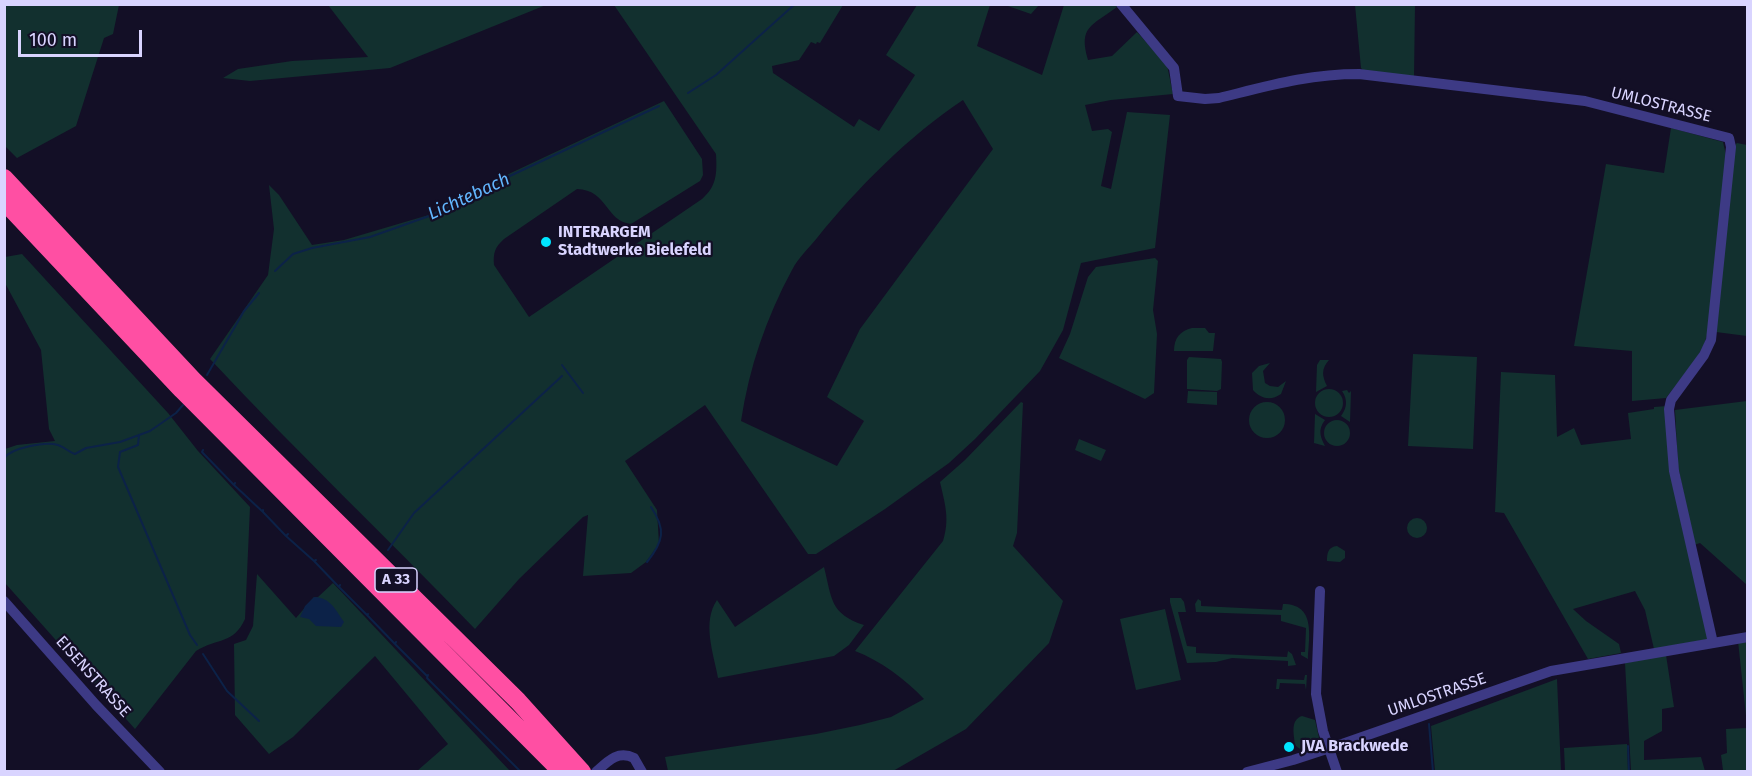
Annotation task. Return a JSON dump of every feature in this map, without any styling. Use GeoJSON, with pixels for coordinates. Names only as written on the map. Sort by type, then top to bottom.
{"type":"FeatureCollection","features":[{"type":"Feature","properties":{"kind":"highway","name":"A 33"},"geometry":{"type":"LineString","coordinates":[[4,178],[194,391],[518,701],[582,771]]}},
{"type":"Feature","properties":{"kind":"highway","name":"A 33"},"geometry":{"type":"LineString","coordinates":[[4,201],[194,391],[562,771]]}},
{"type":"Feature","properties":{"kind":"street","name":"UMLOSTRASSE"},"geometry":{"type":"LineString","coordinates":[[1121,4],[1173,68],[1178,96],[1219,98],[1301,77],[1359,74],[1585,100],[1729,138],[1731,147],[1711,340],[1704,355],[1671,400],[1669,409],[1674,471],[1713,642]]}},
{"type":"Feature","properties":{"kind":"street"},"geometry":{"type":"LineString","coordinates":[[1320,591],[1316,694],[1321,725],[1337,771]]}},
{"type":"Feature","properties":{"kind":"street","name":"EISENSTRASSE"},"geometry":{"type":"LineString","coordinates":[[4,601],[96,705],[160,771]]}},
{"type":"Feature","properties":{"kind":"street","name":"UMLOSTRASSE"},"geometry":{"type":"LineString","coordinates":[[1247,771],[1329,748],[1551,671],[1748,637]]}},
{"type":"Feature","properties":{"kind":"street"},"geometry":{"type":"LineString","coordinates":[[596,771],[615,756],[628,755],[634,758],[642,771]]}},
{"type":"Feature","properties":{"kind":"green space"},"geometry":{"type":"Polygon","coordinates":[[[4,5],[119,5],[113,34],[104,38],[76,126],[17,158],[5,146],[4,5]]]}},
{"type":"Feature","properties":{"kind":"green space"},"geometry":{"type":"Polygon","coordinates":[[[328,5],[546,5],[390,68],[250,81],[223,78],[238,69],[292,61],[368,57],[328,5]]]}},
{"type":"Feature","properties":{"kind":"green space"},"geometry":{"type":"Polygon","coordinates":[[[614,5],[843,5],[820,43],[811,42],[799,60],[772,66],[773,73],[854,127],[859,119],[879,131],[915,75],[886,55],[917,5],[990,5],[977,46],[1042,75],[1064,5],[1115,5],[1117,7],[1094,23],[1086,33],[1085,49],[1088,60],[1112,56],[1137,32],[1167,65],[1173,94],[1085,105],[1092,131],[1108,129],[1112,132],[1101,186],[1111,189],[1127,112],[1170,115],[1155,248],[1081,263],[1063,330],[1040,371],[949,463],[885,509],[816,554],[808,554],[705,405],[625,461],[657,510],[659,544],[646,562],[631,573],[583,576],[588,515],[583,517],[519,579],[475,629],[210,359],[268,275],[274,229],[269,185],[279,195],[312,245],[344,240],[432,214],[447,203],[664,101],[702,159],[703,175],[700,181],[631,224],[622,222],[616,217],[595,194],[577,189],[504,239],[495,251],[494,265],[529,317],[702,199],[711,189],[715,179],[716,154],[614,5]],[[963,100],[923,129],[849,200],[797,261],[783,288],[754,363],[741,421],[837,466],[864,421],[827,397],[860,329],[993,149],[963,100]]]}},
{"type":"Feature","properties":{"kind":"green space"},"geometry":{"type":"Polygon","coordinates":[[[1005,5],[1039,5],[1031,14],[1005,5]]]}},
{"type":"Feature","properties":{"kind":"green space"},"geometry":{"type":"Polygon","coordinates":[[[1355,5],[1415,5],[1414,77],[1365,72],[1361,68],[1355,5]]]}},
{"type":"Feature","properties":{"kind":"green space"},"geometry":{"type":"Polygon","coordinates":[[[1671,128],[1723,142],[1726,155],[1708,332],[1696,359],[1666,398],[1632,401],[1632,351],[1574,346],[1606,164],[1664,173],[1671,128]]]}},
{"type":"Feature","properties":{"kind":"green space"},"geometry":{"type":"Polygon","coordinates":[[[1737,143],[1747,145],[1747,336],[1716,332],[1737,143]]]}},
{"type":"Feature","properties":{"kind":"green space"},"geometry":{"type":"Polygon","coordinates":[[[22,254],[168,413],[198,451],[250,507],[245,619],[241,627],[230,637],[196,651],[135,729],[5,583],[5,449],[17,445],[55,441],[49,429],[41,350],[5,283],[5,257],[22,254]]]}},
{"type":"Feature","properties":{"kind":"green space"},"geometry":{"type":"Polygon","coordinates":[[[1155,258],[1158,261],[1153,310],[1157,334],[1154,393],[1145,399],[1059,358],[1070,334],[1088,277],[1096,267],[1155,258]]]}},
{"type":"Feature","properties":{"kind":"green space"},"geometry":{"type":"Polygon","coordinates":[[[1192,328],[1205,328],[1209,333],[1215,333],[1213,351],[1174,351],[1178,336],[1192,328]]]}},
{"type":"Feature","properties":{"kind":"green space"},"geometry":{"type":"Polygon","coordinates":[[[1413,354],[1477,357],[1473,449],[1408,446],[1413,354]]]}},
{"type":"Feature","properties":{"kind":"green space"},"geometry":{"type":"Polygon","coordinates":[[[1189,357],[1221,359],[1221,389],[1217,391],[1187,389],[1187,360],[1189,357]]]}},
{"type":"Feature","properties":{"kind":"green space"},"geometry":{"type":"Polygon","coordinates":[[[1320,360],[1329,360],[1323,373],[1327,386],[1316,392],[1317,365],[1320,360]]]}},
{"type":"Feature","properties":{"kind":"green space"},"geometry":{"type":"Polygon","coordinates":[[[1270,363],[1263,371],[1265,383],[1278,387],[1286,381],[1281,394],[1274,398],[1266,398],[1253,390],[1252,373],[1259,366],[1270,363]]]}},
{"type":"Feature","properties":{"kind":"green space"},"geometry":{"type":"Polygon","coordinates":[[[1501,372],[1555,375],[1557,437],[1574,428],[1581,445],[1631,439],[1628,413],[1667,406],[1709,639],[1654,649],[1645,610],[1635,591],[1573,609],[1619,644],[1621,653],[1588,659],[1504,513],[1495,512],[1501,372]]]}},
{"type":"Feature","properties":{"kind":"green space"},"geometry":{"type":"Polygon","coordinates":[[[1329,389],[1339,393],[1343,403],[1339,413],[1329,417],[1319,413],[1315,403],[1319,393],[1329,389]]]}},
{"type":"Feature","properties":{"kind":"green space"},"geometry":{"type":"Polygon","coordinates":[[[1347,390],[1349,393],[1351,391],[1350,422],[1341,416],[1346,404],[1342,391],[1347,390]]]}},
{"type":"Feature","properties":{"kind":"green space"},"geometry":{"type":"Polygon","coordinates":[[[1188,391],[1217,392],[1217,405],[1187,403],[1188,391]]]}},
{"type":"Feature","properties":{"kind":"green space"},"geometry":{"type":"Polygon","coordinates":[[[1747,401],[1747,585],[1700,543],[1694,545],[1678,466],[1675,410],[1747,401]]]}},
{"type":"Feature","properties":{"kind":"green space"},"geometry":{"type":"Polygon","coordinates":[[[1021,402],[1023,403],[1017,533],[1013,546],[1063,601],[1049,643],[966,729],[893,771],[668,771],[665,757],[860,725],[891,717],[924,699],[892,671],[855,651],[943,541],[946,518],[940,482],[965,460],[1021,402]]]}},
{"type":"Feature","properties":{"kind":"green space"},"geometry":{"type":"Polygon","coordinates":[[[1267,402],[1279,408],[1285,420],[1279,432],[1267,438],[1255,432],[1249,420],[1255,408],[1267,402]]]}},
{"type":"Feature","properties":{"kind":"green space"},"geometry":{"type":"Polygon","coordinates":[[[1315,414],[1325,420],[1320,431],[1325,446],[1314,443],[1315,414]]]}},
{"type":"Feature","properties":{"kind":"green space"},"geometry":{"type":"Polygon","coordinates":[[[1337,420],[1346,424],[1350,433],[1346,442],[1337,446],[1328,442],[1324,433],[1328,424],[1337,420]]]}},
{"type":"Feature","properties":{"kind":"green space"},"geometry":{"type":"Polygon","coordinates":[[[1079,439],[1106,450],[1101,461],[1075,450],[1079,439]]]}},
{"type":"Feature","properties":{"kind":"green space"},"geometry":{"type":"Polygon","coordinates":[[[1417,518],[1424,521],[1427,528],[1424,535],[1417,538],[1410,535],[1407,528],[1410,521],[1417,518]]]}},
{"type":"Feature","properties":{"kind":"green space"},"geometry":{"type":"Polygon","coordinates":[[[1337,546],[1345,551],[1345,558],[1340,562],[1327,561],[1329,551],[1337,546]]]}},
{"type":"Feature","properties":{"kind":"green space"},"geometry":{"type":"Polygon","coordinates":[[[824,567],[834,604],[845,616],[864,625],[849,645],[834,656],[718,678],[709,627],[717,600],[735,627],[824,567]]]}},
{"type":"Feature","properties":{"kind":"green space"},"geometry":{"type":"Polygon","coordinates":[[[257,574],[296,618],[314,597],[318,597],[333,583],[510,771],[417,771],[448,744],[375,656],[293,737],[269,754],[235,715],[234,644],[246,640],[253,626],[257,574]]]}},
{"type":"Feature","properties":{"kind":"green space"},"geometry":{"type":"Polygon","coordinates":[[[1170,598],[1181,598],[1184,602],[1186,612],[1178,612],[1187,646],[1196,647],[1196,653],[1287,657],[1288,651],[1292,654],[1296,665],[1288,666],[1288,661],[1232,658],[1216,662],[1187,663],[1170,598]]]}},
{"type":"Feature","properties":{"kind":"green space"},"geometry":{"type":"Polygon","coordinates":[[[1198,599],[1201,601],[1201,606],[1282,610],[1283,604],[1294,605],[1306,615],[1309,631],[1308,659],[1301,655],[1301,652],[1305,652],[1306,628],[1281,621],[1281,615],[1196,612],[1195,604],[1198,599]]]}},
{"type":"Feature","properties":{"kind":"green space"},"geometry":{"type":"Polygon","coordinates":[[[1165,609],[1181,680],[1136,690],[1120,619],[1165,609]]]}},
{"type":"Feature","properties":{"kind":"green space"},"geometry":{"type":"Polygon","coordinates":[[[1747,640],[1747,725],[1738,641],[1747,640]]]}},
{"type":"Feature","properties":{"kind":"green space"},"geometry":{"type":"Polygon","coordinates":[[[1666,655],[1674,707],[1662,709],[1662,731],[1644,741],[1644,760],[1701,757],[1705,771],[1631,771],[1625,663],[1666,655]]]}},
{"type":"Feature","properties":{"kind":"green space"},"geometry":{"type":"Polygon","coordinates":[[[1307,675],[1306,690],[1305,684],[1280,683],[1279,689],[1276,689],[1277,679],[1304,680],[1307,675]]]}},
{"type":"Feature","properties":{"kind":"green space"},"geometry":{"type":"Polygon","coordinates":[[[1557,679],[1561,771],[1435,771],[1431,726],[1557,679]]]}},
{"type":"Feature","properties":{"kind":"green space"},"geometry":{"type":"Polygon","coordinates":[[[1302,716],[1315,720],[1320,742],[1315,748],[1301,749],[1295,745],[1294,724],[1302,716]]]}},
{"type":"Feature","properties":{"kind":"green space"},"geometry":{"type":"Polygon","coordinates":[[[1747,728],[1747,771],[1710,771],[1723,770],[1721,755],[1727,753],[1726,729],[1747,728]]]}},
{"type":"Feature","properties":{"kind":"green space"},"geometry":{"type":"Polygon","coordinates":[[[1627,744],[1628,771],[1565,771],[1564,748],[1627,744]]]}},
{"type":"Feature","properties":{"kind":"water"},"geometry":{"type":"Polygon","coordinates":[[[314,597],[332,605],[344,622],[341,627],[316,626],[309,619],[300,617],[305,606],[314,597]]]}},
{"type":"Feature","properties":{"kind":"waterway","name":"Lichtebach"},"geometry":{"type":"LineString","coordinates":[[688,93],[716,75],[795,4]]}},
{"type":"Feature","properties":{"kind":"waterway","name":"Lichtebach"},"geometry":{"type":"LineString","coordinates":[[275,271],[293,254],[370,237],[432,215],[659,106]]}},
{"type":"Feature","properties":{"kind":"waterway","name":"Lichtebach"},"geometry":{"type":"LineString","coordinates":[[207,375],[244,311],[259,293]]}},
{"type":"Feature","properties":{"kind":"waterway"},"geometry":{"type":"LineString","coordinates":[[562,365],[583,393]]}},
{"type":"Feature","properties":{"kind":"waterway"},"geometry":{"type":"LineString","coordinates":[[388,550],[414,513],[562,376]]}},
{"type":"Feature","properties":{"kind":"waterway","name":"Lichtebach"},"geometry":{"type":"LineString","coordinates":[[4,458],[21,448],[37,445],[58,445],[75,454],[86,448],[120,442],[150,431],[176,413],[183,405]]}},
{"type":"Feature","properties":{"kind":"waterway"},"geometry":{"type":"LineString","coordinates":[[139,435],[138,445],[120,452],[118,467],[190,635],[197,645]]}},
{"type":"Feature","properties":{"kind":"waterway"},"geometry":{"type":"LineString","coordinates":[[203,450],[202,452],[234,485]]}},
{"type":"Feature","properties":{"kind":"waterway"},"geometry":{"type":"LineString","coordinates":[[235,483],[234,485],[263,512]]}},
{"type":"Feature","properties":{"kind":"waterway"},"geometry":{"type":"LineString","coordinates":[[647,562],[657,548],[661,535],[659,522],[651,507]]}},
{"type":"Feature","properties":{"kind":"waterway"},"geometry":{"type":"LineString","coordinates":[[263,510],[286,536]]}},
{"type":"Feature","properties":{"kind":"waterway"},"geometry":{"type":"LineString","coordinates":[[288,534],[286,536],[314,561]]}},
{"type":"Feature","properties":{"kind":"waterway"},"geometry":{"type":"LineString","coordinates":[[316,560],[314,561],[339,587]]}},
{"type":"Feature","properties":{"kind":"waterway"},"geometry":{"type":"LineString","coordinates":[[340,585],[339,587],[367,615]]}},
{"type":"Feature","properties":{"kind":"waterway"},"geometry":{"type":"LineString","coordinates":[[368,614],[395,644]]}},
{"type":"Feature","properties":{"kind":"waterway"},"geometry":{"type":"LineString","coordinates":[[396,642],[395,644],[427,676]]}},
{"type":"Feature","properties":{"kind":"waterway"},"geometry":{"type":"LineString","coordinates":[[203,654],[227,691],[259,721]]}},
{"type":"Feature","properties":{"kind":"waterway"},"geometry":{"type":"LineString","coordinates":[[428,675],[427,678],[521,772]]}},
{"type":"Feature","properties":{"kind":"waterway"},"geometry":{"type":"LineString","coordinates":[[1429,724],[1433,772]]}},
{"type":"Feature","properties":{"kind":"waterway"},"geometry":{"type":"LineString","coordinates":[[1628,746],[1629,772]]}},
{"type":"Feature","properties":{"kind":"waterway"},"geometry":{"type":"LineString","coordinates":[[22,772],[31,772]]}},
{"type":"Feature","properties":{"kind":"place","name":"INTERARGEM Stadtwerke Bielefeld"},"geometry":{"type":"Point","coordinates":[546,242]}},
{"type":"Feature","properties":{"kind":"place","name":"JVA Brackwede"},"geometry":{"type":"Point","coordinates":[1289,747]}}]}
